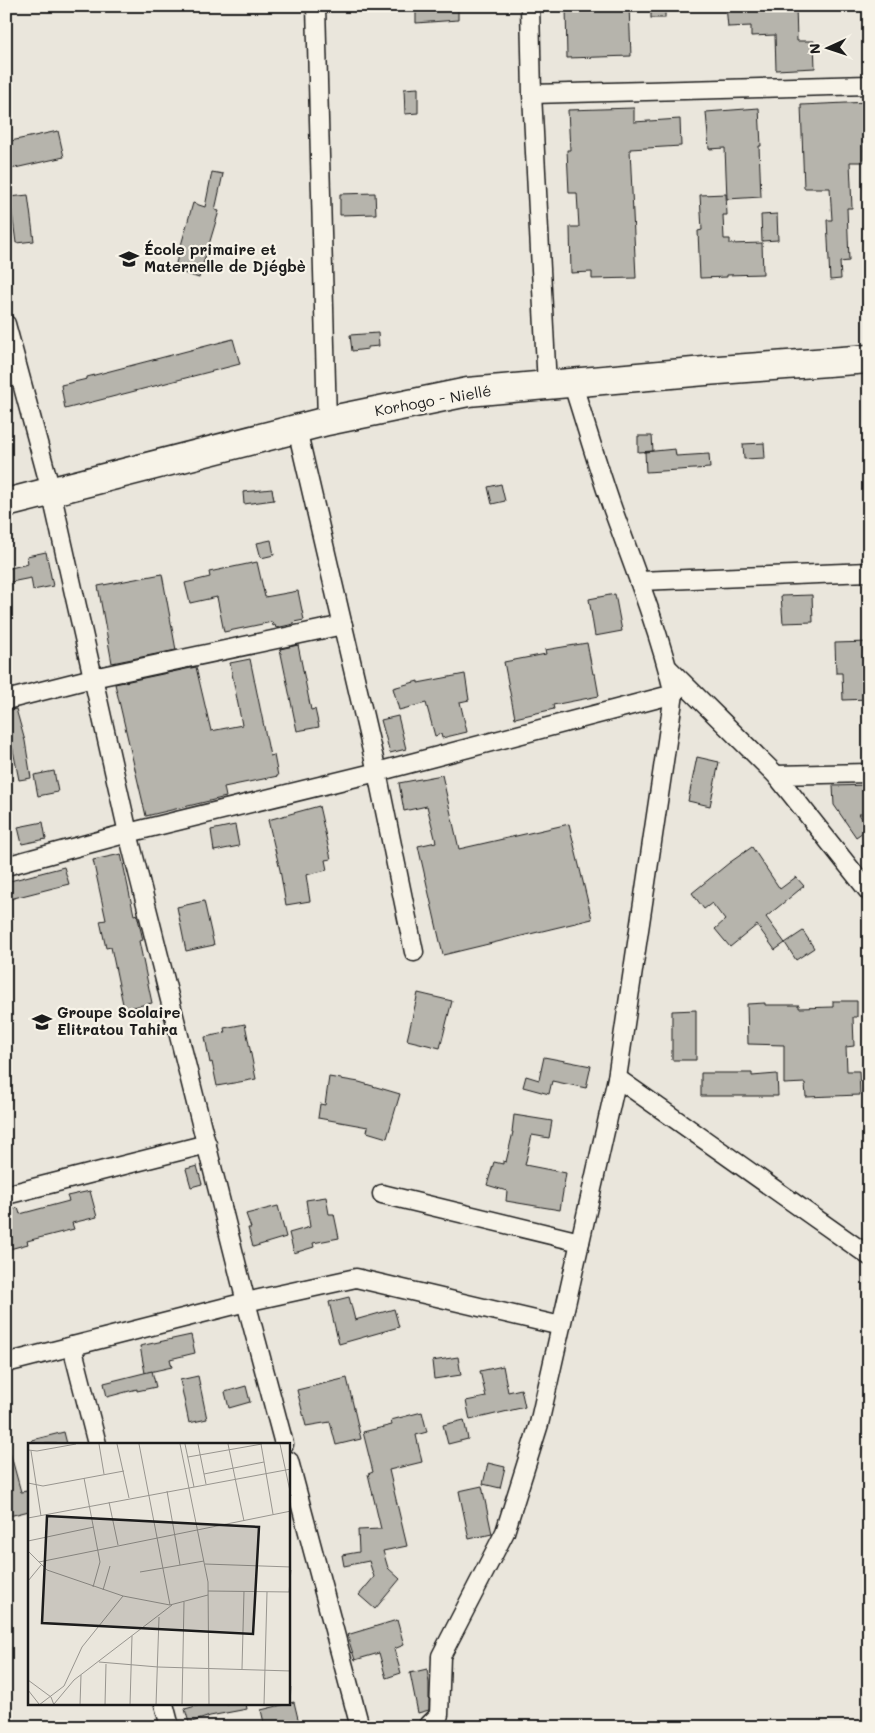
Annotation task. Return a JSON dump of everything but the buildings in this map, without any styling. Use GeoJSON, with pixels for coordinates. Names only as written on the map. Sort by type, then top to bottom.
{"type":"FeatureCollection","features":[{"type":"Feature","properties":{"kind":"main road","name":"Korhogo - Niellé"},"geometry":{"type":"LineString","coordinates":[[6,503],[327,421],[468,392],[705,370],[869,359]]}},
{"type":"Feature","properties":{"kind":"street"},"geometry":{"type":"LineString","coordinates":[[316,6],[327,421]]}},
{"type":"Feature","properties":{"kind":"street"},"geometry":{"type":"LineString","coordinates":[[426,1727],[439,1715],[441,1656],[505,1532],[539,1424],[617,1078],[674,694],[668,668],[640,581],[612,508],[560,384],[532,94],[530,6]]}},
{"type":"Feature","properties":{"kind":"street"},"geometry":{"type":"LineString","coordinates":[[532,94],[869,85]]}},
{"type":"Feature","properties":{"kind":"street"},"geometry":{"type":"LineString","coordinates":[[6,324],[51,491],[128,833],[246,1302],[284,1443]]}},
{"type":"Feature","properties":{"kind":"street"},"geometry":{"type":"LineString","coordinates":[[297,430],[377,772],[414,952]]}},
{"type":"Feature","properties":{"kind":"street"},"geometry":{"type":"LineString","coordinates":[[640,581],[869,572]]}},
{"type":"Feature","properties":{"kind":"street"},"geometry":{"type":"LineString","coordinates":[[6,700],[93,678],[343,625]]}},
{"type":"Feature","properties":{"kind":"street"},"geometry":{"type":"LineString","coordinates":[[668,668],[776,775],[869,892]]}},
{"type":"Feature","properties":{"kind":"street"},"geometry":{"type":"LineString","coordinates":[[6,866],[128,833],[377,772],[674,694]]}},
{"type":"Feature","properties":{"kind":"street"},"geometry":{"type":"LineString","coordinates":[[776,775],[869,773]]}},
{"type":"Feature","properties":{"kind":"street"},"geometry":{"type":"LineString","coordinates":[[617,1078],[869,1256]]}},
{"type":"Feature","properties":{"kind":"street"},"geometry":{"type":"LineString","coordinates":[[6,1195],[207,1144]]}},
{"type":"Feature","properties":{"kind":"street"},"geometry":{"type":"LineString","coordinates":[[382,1194],[580,1242]]}},
{"type":"Feature","properties":{"kind":"street"},"geometry":{"type":"LineString","coordinates":[[6,1363],[246,1302],[356,1278],[561,1326]]}},
{"type":"Feature","properties":{"kind":"street"},"geometry":{"type":"LineString","coordinates":[[72,1346],[97,1443]]}},
{"type":"Feature","properties":{"kind":"street"},"geometry":{"type":"LineString","coordinates":[[290,1465],[360,1727]]}},
{"type":"Feature","properties":{"kind":"street"},"geometry":{"type":"LineString","coordinates":[[165,1706],[170,1727]]}},
{"type":"Feature","properties":{"kind":"path"},"geometry":{"type":"LineString","coordinates":[[864,1727],[869,1719]]}},
{"type":"Feature","properties":{"kind":"place","name":"École primaire et Maternelle de Djégbè"},"geometry":{"type":"Point","coordinates":[129,259]}},
{"type":"Feature","properties":{"kind":"place","name":"Groupe Scolaire Elitratou Tahira"},"geometry":{"type":"Point","coordinates":[42,1022]}}]}
